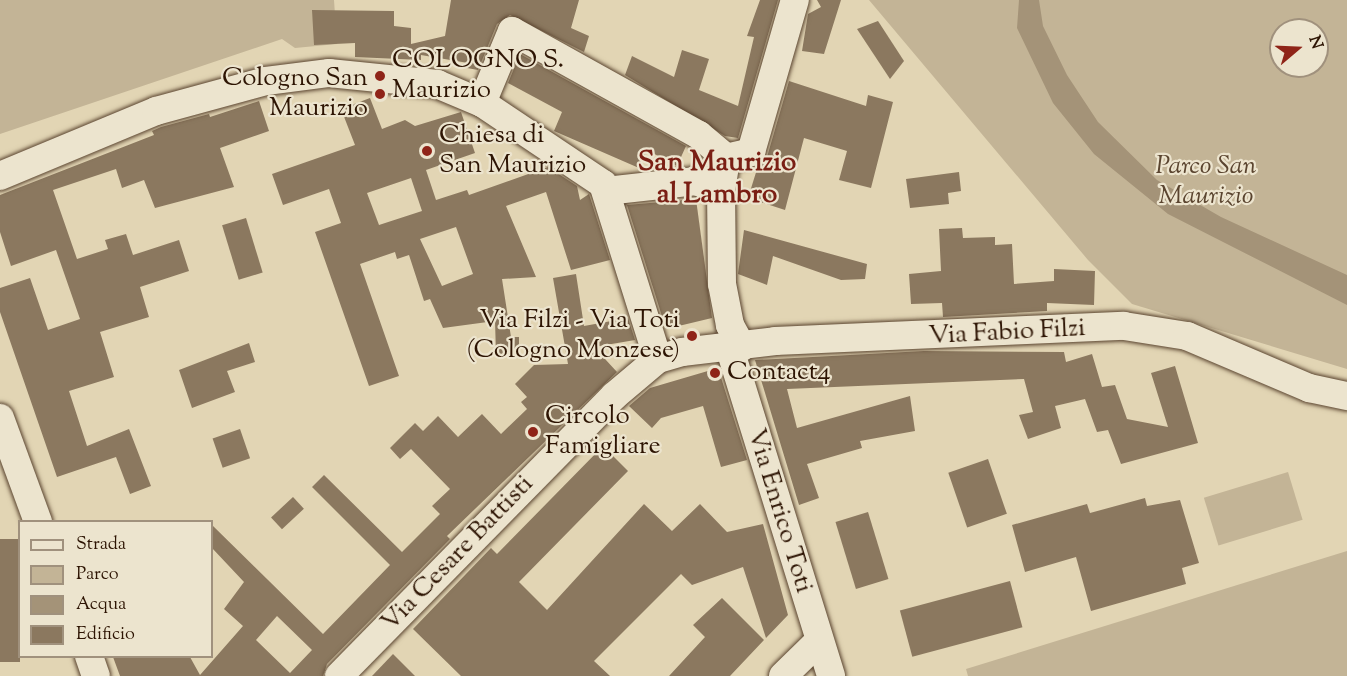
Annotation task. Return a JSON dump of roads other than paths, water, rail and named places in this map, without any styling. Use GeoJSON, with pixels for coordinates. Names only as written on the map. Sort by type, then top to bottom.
{"type":"FeatureCollection","features":[{"type":"Feature","properties":{"kind":"street","name":"Via Enrico Toti"},"geometry":{"type":"LineString","coordinates":[[795,0],[738,155],[721,191],[722,284],[735,347],[831,676]]}},
{"type":"Feature","properties":{"kind":"street"},"geometry":{"type":"LineString","coordinates":[[482,103],[512,32],[738,155]]}},
{"type":"Feature","properties":{"kind":"street"},"geometry":{"type":"LineString","coordinates":[[0,176],[156,111],[266,81],[336,74],[437,84],[482,103],[592,175],[609,199],[658,360]]}},
{"type":"Feature","properties":{"kind":"street"},"geometry":{"type":"LineString","coordinates":[[609,199],[696,181],[721,191]]}},
{"type":"Feature","properties":{"kind":"street","name":"Via Fabio Filzi"},"geometry":{"type":"LineString","coordinates":[[658,360],[775,341],[1124,326],[1187,336],[1309,388],[1347,396]]}},
{"type":"Feature","properties":{"kind":"street","name":"Via Cesare Battisti"},"geometry":{"type":"LineString","coordinates":[[339,676],[614,396],[658,360]]}},
{"type":"Feature","properties":{"kind":"street"},"geometry":{"type":"LineString","coordinates":[[0,418],[38,520]]}},
{"type":"Feature","properties":{"kind":"street"},"geometry":{"type":"LineString","coordinates":[[783,676],[819,641]]}},
{"type":"Feature","properties":{"kind":"street"},"geometry":{"type":"LineString","coordinates":[[89,658],[96,676]]}},
{"type":"Feature","properties":{"kind":"water"},"geometry":{"type":"Polygon","coordinates":[[[1019,0],[1039,0],[1043,26],[1067,75],[1098,122],[1157,180],[1221,217],[1347,275],[1347,305],[1168,214],[1094,154],[1053,103],[1017,28],[1019,0]]]}},
{"type":"Feature","properties":{"kind":"place","name":"COLOGNO S. Maurizio"},"geometry":{"type":"Point","coordinates":[380,76]}},
{"type":"Feature","properties":{"kind":"place","name":"Cologno San Maurizio"},"geometry":{"type":"Point","coordinates":[380,94]}},
{"type":"Feature","properties":{"kind":"place","name":"Chiesa di San Maurizio"},"geometry":{"type":"Point","coordinates":[427,151]}},
{"type":"Feature","properties":{"kind":"place","name":"Via Filzi - Via Toti (Cologno Monzese)"},"geometry":{"type":"Point","coordinates":[692,336]}},
{"type":"Feature","properties":{"kind":"place","name":"Contact4"},"geometry":{"type":"Point","coordinates":[715,373]}},
{"type":"Feature","properties":{"kind":"place","name":"Circolo Famigliare"},"geometry":{"type":"Point","coordinates":[533,432]}},
{"type":"Feature","properties":{"kind":"district","name":"San Maurizio al Lambro"},"geometry":{"type":"Point","coordinates":[717,179]}},
{"type":"Feature","properties":{"kind":"park label","name":"Parco San Maurizio"},"geometry":{"type":"Point","coordinates":[1206,182]}}]}
